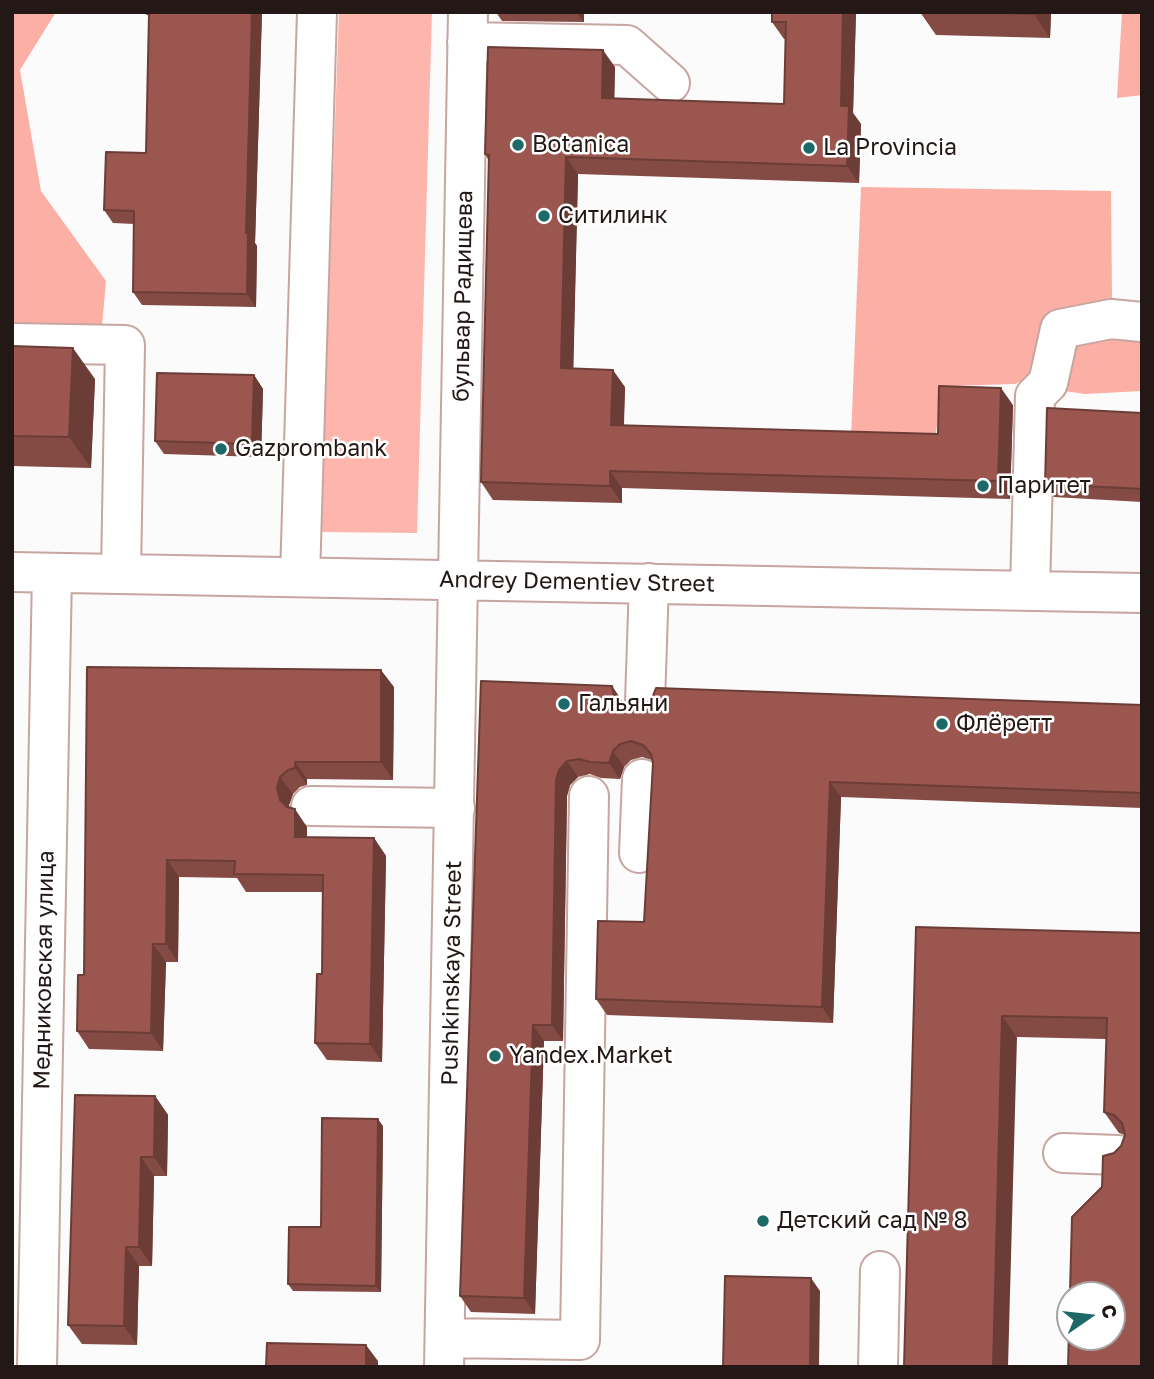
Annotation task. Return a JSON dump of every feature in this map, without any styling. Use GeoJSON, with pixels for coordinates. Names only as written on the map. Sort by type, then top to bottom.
{"type":"FeatureCollection","features":[{"type":"Feature","properties":{"kind":"street"},"geometry":{"type":"LineString","coordinates":[[300,577],[317,12]]}},
{"type":"Feature","properties":{"kind":"street"},"geometry":{"type":"LineString","coordinates":[[467,27],[627,45],[670,83]]}},
{"type":"Feature","properties":{"kind":"street","name":"бульвар Радищева"},"geometry":{"type":"LineString","coordinates":[[458,580],[467,27]]}},
{"type":"Feature","properties":{"kind":"street"},"geometry":{"type":"LineString","coordinates":[[1030,590],[1035,396],[1048,383],[1060,329],[1111,319],[1142,322]]}},
{"type":"Feature","properties":{"kind":"street"},"geometry":{"type":"LineString","coordinates":[[12,343],[125,345],[121,573]]}},
{"type":"Feature","properties":{"kind":"street","name":"Andrey Dementiev Street"},"geometry":{"type":"LineString","coordinates":[[12,572],[1142,593]]}},
{"type":"Feature","properties":{"kind":"street","name":"Медниковская улица"},"geometry":{"type":"LineString","coordinates":[[37,1367],[52,573]]}},
{"type":"Feature","properties":{"kind":"street","name":"Pushkinskaya Street"},"geometry":{"type":"LineString","coordinates":[[444,1352],[458,580]]}},
{"type":"Feature","properties":{"kind":"street"},"geometry":{"type":"LineString","coordinates":[[645,702],[649,583]]}},
{"type":"Feature","properties":{"kind":"street"},"geometry":{"type":"LineString","coordinates":[[639,853],[642,779]]}},
{"type":"Feature","properties":{"kind":"street"},"geometry":{"type":"LineString","coordinates":[[444,1352],[580,1340],[589,796]]}},
{"type":"Feature","properties":{"kind":"street"},"geometry":{"type":"LineString","coordinates":[[311,806],[455,808]]}},
{"type":"Feature","properties":{"kind":"street"},"geometry":{"type":"LineString","coordinates":[[1063,1153],[1118,1155]]}},
{"type":"Feature","properties":{"kind":"street"},"geometry":{"type":"LineString","coordinates":[[878,1367],[880,1271]]}},
{"type":"Feature","properties":{"kind":"shaded area"},"geometry":{"type":"Polygon","coordinates":[[[12,12],[56,12],[20,70],[41,191],[106,281],[102,326],[12,325],[12,12]]]}},
{"type":"Feature","properties":{"kind":"shaded area"},"geometry":{"type":"Polygon","coordinates":[[[339,12],[432,12],[417,533],[320,532],[339,12]]]}},
{"type":"Feature","properties":{"kind":"shaded area"},"geometry":{"type":"Polygon","coordinates":[[[1122,12],[1142,12],[1142,95],[1117,98],[1122,12]]]}},
{"type":"Feature","properties":{"kind":"shaded area"},"geometry":{"type":"Polygon","coordinates":[[[861,187],[1111,191],[1112,298],[1132,334],[1142,336],[1142,391],[1085,394],[1057,390],[1058,365],[1015,384],[945,386],[935,436],[851,440],[861,187]]]}},
{"type":"Feature","properties":{"kind":"building"},"geometry":{"type":"Polygon","coordinates":[[[147,12],[252,12],[247,294],[133,292],[134,211],[104,210],[106,152],[146,153],[147,12]]]}},
{"type":"Feature","properties":{"kind":"building"},"geometry":{"type":"Polygon","coordinates":[[[772,12],[843,12],[841,106],[849,106],[847,166],[566,157],[561,368],[613,370],[611,425],[938,434],[939,386],[1001,388],[998,481],[610,471],[610,486],[481,482],[489,155],[485,154],[488,47],[603,50],[602,98],[784,104],[786,22],[772,22],[772,12]]]}},
{"type":"Feature","properties":{"kind":"building"},"geometry":{"type":"Polygon","coordinates":[[[968,12],[1034,12],[1034,14],[968,12]]]}},
{"type":"Feature","properties":{"kind":"building"},"geometry":{"type":"Polygon","coordinates":[[[12,346],[73,348],[69,437],[12,436],[12,346]]]}},
{"type":"Feature","properties":{"kind":"building"},"geometry":{"type":"Polygon","coordinates":[[[157,373],[254,375],[252,444],[155,441],[157,373]]]}},
{"type":"Feature","properties":{"kind":"building"},"geometry":{"type":"Polygon","coordinates":[[[1047,408],[1142,413],[1142,489],[1045,484],[1047,408]]]}},
{"type":"Feature","properties":{"kind":"building"},"geometry":{"type":"Polygon","coordinates":[[[87,667],[381,670],[381,762],[295,762],[295,768],[280,777],[277,788],[280,800],[287,807],[295,809],[295,837],[374,838],[370,1044],[315,1043],[317,974],[322,974],[323,875],[234,874],[235,861],[167,860],[166,944],[153,944],[151,1033],[77,1031],[78,975],[84,975],[87,667]]]}},
{"type":"Feature","properties":{"kind":"building"},"geometry":{"type":"Polygon","coordinates":[[[481,681],[612,686],[614,696],[622,704],[634,708],[644,706],[652,698],[656,688],[1142,705],[1142,793],[830,782],[822,1007],[596,999],[598,921],[644,922],[653,763],[651,754],[643,745],[631,741],[620,744],[613,751],[609,763],[579,759],[567,761],[559,770],[556,780],[552,1025],[533,1025],[524,1298],[460,1296],[481,681]]]}},
{"type":"Feature","properties":{"kind":"building"},"geometry":{"type":"Polygon","coordinates":[[[916,927],[1142,933],[1142,1367],[1068,1367],[1068,1351],[1126,1351],[1126,1281],[1070,1281],[1072,1217],[1102,1187],[1103,1156],[1114,1153],[1121,1146],[1125,1135],[1122,1123],[1114,1115],[1104,1112],[1107,1018],[1002,1016],[993,1367],[904,1367],[916,927]]]}},
{"type":"Feature","properties":{"kind":"building"},"geometry":{"type":"Polygon","coordinates":[[[75,1095],[155,1096],[154,1157],[141,1157],[139,1247],[126,1247],[124,1326],[68,1325],[75,1095]]]}},
{"type":"Feature","properties":{"kind":"building"},"geometry":{"type":"Polygon","coordinates":[[[322,1118],[378,1119],[376,1286],[288,1284],[289,1227],[321,1227],[322,1118]]]}},
{"type":"Feature","properties":{"kind":"building"},"geometry":{"type":"Polygon","coordinates":[[[725,1276],[811,1278],[810,1367],[723,1367],[725,1276]]]}},
{"type":"Feature","properties":{"kind":"building"},"geometry":{"type":"Polygon","coordinates":[[[267,1343],[366,1345],[366,1367],[266,1367],[267,1343]]]}},
{"type":"Feature","properties":{"kind":"place","name":"Botanica"},"geometry":{"type":"Point","coordinates":[518,145]}},
{"type":"Feature","properties":{"kind":"place","name":"La Provincia"},"geometry":{"type":"Point","coordinates":[809,148]}},
{"type":"Feature","properties":{"kind":"place","name":"Ситилинк"},"geometry":{"type":"Point","coordinates":[544,216]}},
{"type":"Feature","properties":{"kind":"place","name":"Gazprombank"},"geometry":{"type":"Point","coordinates":[221,449]}},
{"type":"Feature","properties":{"kind":"place","name":"Паритет"},"geometry":{"type":"Point","coordinates":[983,486]}},
{"type":"Feature","properties":{"kind":"place","name":"Гальяни"},"geometry":{"type":"Point","coordinates":[564,704]}},
{"type":"Feature","properties":{"kind":"place","name":"Флёретт"},"geometry":{"type":"Point","coordinates":[942,724]}},
{"type":"Feature","properties":{"kind":"place","name":"Yandex.Market"},"geometry":{"type":"Point","coordinates":[495,1056]}},
{"type":"Feature","properties":{"kind":"place","name":"Детский сад № 8"},"geometry":{"type":"Point","coordinates":[763,1221]}}]}
